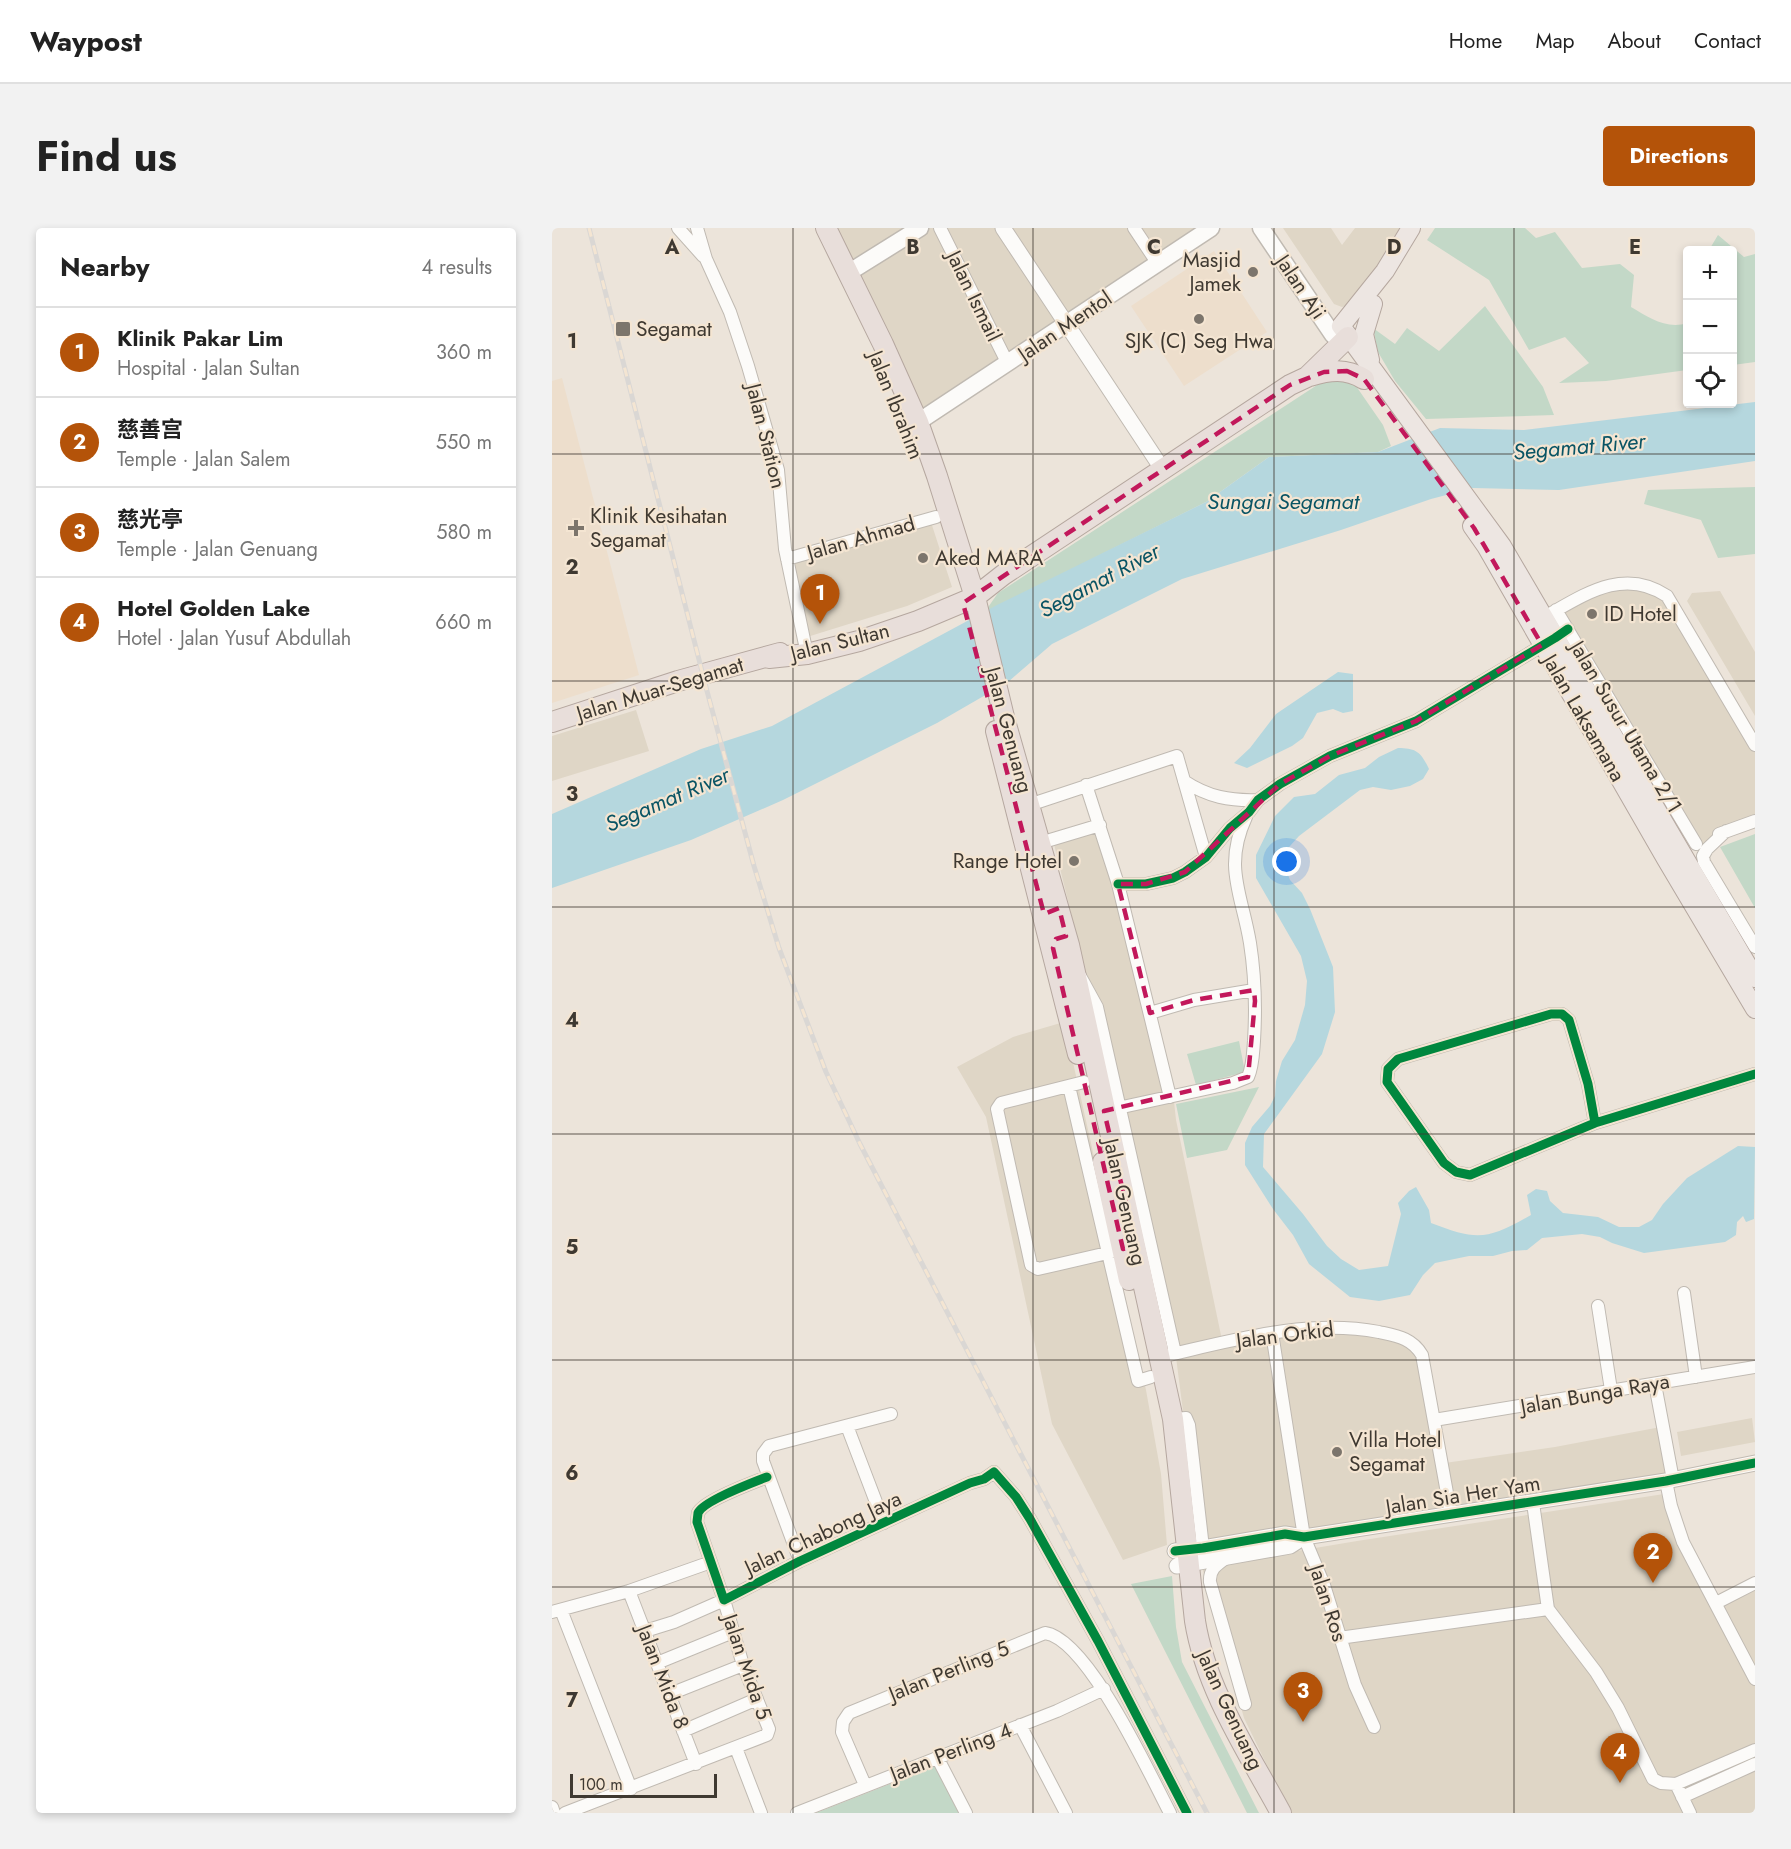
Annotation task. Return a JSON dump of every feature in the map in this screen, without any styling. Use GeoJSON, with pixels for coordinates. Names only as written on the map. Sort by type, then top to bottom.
{"type":"FeatureCollection","features":[{"type":"Feature","properties":{"kind":"highway","name":"Jalan Ibrahim"},"geometry":{"type":"LineString","coordinates":[[814,228],[897,402],[915,449],[936,517],[969,600]]}},
{"type":"Feature","properties":{"kind":"highway","name":"Jalan Ibrahim"},"geometry":{"type":"LineString","coordinates":[[826,228],[918,422],[969,600]]}},
{"type":"Feature","properties":{"kind":"highway","name":"Jalan Sultan"},"geometry":{"type":"LineString","coordinates":[[769,658],[805,649],[859,641],[918,621],[969,600],[1299,381],[1301,369],[1341,336]]}},
{"type":"Feature","properties":{"kind":"highway"},"geometry":{"type":"LineString","coordinates":[[1299,381],[1336,370],[1370,378]]}},
{"type":"Feature","properties":{"kind":"highway","name":"Jalan Genuang"},"geometry":{"type":"LineString","coordinates":[[969,600],[1000,725],[1011,795],[1050,906],[1061,946],[1077,1084],[1122,1249],[1161,1421],[1187,1556],[1183,1629],[1191,1659],[1216,1714],[1267,1813]]}},
{"type":"Feature","properties":{"kind":"highway","name":"Jalan Muar-Segamat"},"geometry":{"type":"LineString","coordinates":[[552,722],[678,681],[769,658]]}},
{"type":"Feature","properties":{"kind":"highway","name":"Jalan Genuang"},"geometry":{"type":"LineString","coordinates":[[1000,725],[1040,843],[1050,906]]}},
{"type":"Feature","properties":{"kind":"highway","name":"Jalan Genuang"},"geometry":{"type":"LineString","coordinates":[[1061,946],[1074,964],[1112,1110],[1122,1249],[1168,1355],[1187,1556],[1195,1621],[1204,1660],[1227,1711],[1281,1813]]}},
{"type":"Feature","properties":{"kind":"main road"},"geometry":{"type":"LineString","coordinates":[[848,273],[920,228]]}},
{"type":"Feature","properties":{"kind":"main road","name":"Jalan Mentol"},"geometry":{"type":"LineString","coordinates":[[918,422],[1211,228]]}},
{"type":"Feature","properties":{"kind":"main road","name":"Jalan Aji"},"geometry":{"type":"LineString","coordinates":[[1261,228],[1341,336]]}},
{"type":"Feature","properties":{"kind":"main road","name":"Jalan Aji"},"geometry":{"type":"LineString","coordinates":[[1272,228],[1341,336]]}},
{"type":"Feature","properties":{"kind":"main road"},"geometry":{"type":"LineString","coordinates":[[1341,336],[1411,228]]}},
{"type":"Feature","properties":{"kind":"main road"},"geometry":{"type":"LineString","coordinates":[[1341,336],[1373,304],[1398,270],[1424,228]]}},
{"type":"Feature","properties":{"kind":"main road"},"geometry":{"type":"LineString","coordinates":[[1370,378],[1364,334],[1373,304]]}},
{"type":"Feature","properties":{"kind":"main road","name":"Jalan Laksamana"},"geometry":{"type":"LineString","coordinates":[[1341,336],[1479,525],[1486,546],[1543,618],[1555,637],[1673,856],[1750,975],[1755,1009]]}},
{"type":"Feature","properties":{"kind":"street","name":"Jalan Station"},"geometry":{"type":"LineString","coordinates":[[678,228],[706,259]]}},
{"type":"Feature","properties":{"kind":"street","name":"Jalan Station"},"geometry":{"type":"LineString","coordinates":[[697,228],[706,259],[730,312],[778,470],[787,559],[805,649]]}},
{"type":"Feature","properties":{"kind":"street","name":"Jalan Ismail"},"geometry":{"type":"LineString","coordinates":[[940,228],[1008,364]]}},
{"type":"Feature","properties":{"kind":"street"},"geometry":{"type":"LineString","coordinates":[[1003,228],[1163,470]]}},
{"type":"Feature","properties":{"kind":"street"},"geometry":{"type":"LineString","coordinates":[[1134,228],[1158,264]]}},
{"type":"Feature","properties":{"kind":"street","name":"Jalan Ahmad"},"geometry":{"type":"LineString","coordinates":[[787,559],[936,517]]}},
{"type":"Feature","properties":{"kind":"street"},"geometry":{"type":"LineString","coordinates":[[1543,618],[1599,587],[1628,584],[1656,588],[1667,596],[1755,745]]}},
{"type":"Feature","properties":{"kind":"street"},"geometry":{"type":"LineString","coordinates":[[1118,884],[1146,884],[1173,878],[1209,854],[1230,828],[1249,812],[1258,800],[1306,767],[1416,721],[1555,637]]}},
{"type":"Feature","properties":{"kind":"street","name":"Jalan Susur Utama 2/1"},"geometry":{"type":"LineString","coordinates":[[1555,637],[1696,844]]}},
{"type":"Feature","properties":{"kind":"street"},"geometry":{"type":"LineString","coordinates":[[1029,805],[1177,756],[1209,854]]}},
{"type":"Feature","properties":{"kind":"street"},"geometry":{"type":"LineString","coordinates":[[1184,781],[1217,798],[1239,801],[1258,800]]}},
{"type":"Feature","properties":{"kind":"street"},"geometry":{"type":"LineString","coordinates":[[1086,785],[1118,884],[1170,1097]]}},
{"type":"Feature","properties":{"kind":"street"},"geometry":{"type":"LineString","coordinates":[[1168,1355],[1112,1110],[1233,1083],[1248,1077],[1251,1070],[1255,1026],[1254,990],[1250,944],[1234,870],[1236,844],[1249,812]]}},
{"type":"Feature","properties":{"kind":"street"},"geometry":{"type":"LineString","coordinates":[[1673,856],[1726,831],[1755,821]]}},
{"type":"Feature","properties":{"kind":"street"},"geometry":{"type":"LineString","coordinates":[[1040,843],[1100,825]]}},
{"type":"Feature","properties":{"kind":"street"},"geometry":{"type":"LineString","coordinates":[[1726,831],[1707,849],[1703,856],[1704,861],[1755,947]]}},
{"type":"Feature","properties":{"kind":"street"},"geometry":{"type":"LineString","coordinates":[[1209,854],[1220,851],[1226,856],[1234,870]]}},
{"type":"Feature","properties":{"kind":"street"},"geometry":{"type":"LineString","coordinates":[[1150,1013],[1194,1000],[1254,990]]}},
{"type":"Feature","properties":{"kind":"street"},"geometry":{"type":"LineString","coordinates":[[1596,1123],[1588,1084],[1569,1020],[1562,1014],[1551,1014],[1398,1059],[1388,1069],[1387,1082],[1444,1163],[1456,1172],[1470,1174],[1596,1123],[1755,1074]]}},
{"type":"Feature","properties":{"kind":"street"},"geometry":{"type":"LineString","coordinates":[[1077,1084],[1001,1103],[997,1109],[1031,1265],[1038,1269],[1122,1249]]}},
{"type":"Feature","properties":{"kind":"street"},"geometry":{"type":"LineString","coordinates":[[1684,1293],[1696,1377]]}},
{"type":"Feature","properties":{"kind":"street"},"geometry":{"type":"LineString","coordinates":[[1598,1306],[1611,1390]]}},
{"type":"Feature","properties":{"kind":"street","name":"Jalan Orkid"},"geometry":{"type":"LineString","coordinates":[[1168,1355],[1272,1333],[1326,1327],[1362,1329],[1407,1339],[1416,1345],[1422,1355],[1451,1515]]}},
{"type":"Feature","properties":{"kind":"street","name":"Jalan Ros"},"geometry":{"type":"LineString","coordinates":[[1272,1333],[1304,1538],[1324,1585],[1355,1685],[1374,1727]]}},
{"type":"Feature","properties":{"kind":"street","name":"Jalan Bunga Raya"},"geometry":{"type":"LineString","coordinates":[[1434,1420],[1755,1367]]}},
{"type":"Feature","properties":{"kind":"street"},"geometry":{"type":"LineString","coordinates":[[1654,1384],[1671,1506],[1683,1542],[1755,1679]]}},
{"type":"Feature","properties":{"kind":"street"},"geometry":{"type":"LineString","coordinates":[[800,1562],[768,1477],[763,1454],[769,1446],[891,1414]]}},
{"type":"Feature","properties":{"kind":"street"},"geometry":{"type":"LineString","coordinates":[[847,1426],[884,1524]]}},
{"type":"Feature","properties":{"kind":"street","name":"Jalan Sia Her Yam"},"geometry":{"type":"LineString","coordinates":[[1187,1556],[1285,1534],[1304,1538],[1533,1503],[1755,1463]]}},
{"type":"Feature","properties":{"kind":"street","name":"Jalan Chabong Jaya"},"geometry":{"type":"LineString","coordinates":[[768,1477],[712,1502],[698,1513],[697,1522],[724,1600],[800,1562],[970,1483],[984,1479],[994,1472],[1016,1497],[1030,1519],[1098,1641],[1187,1813]]}},
{"type":"Feature","properties":{"kind":"street"},"geometry":{"type":"LineString","coordinates":[[1533,1503],[1548,1609],[1596,1672],[1618,1708],[1653,1779],[1661,1783],[1676,1785],[1755,1750]]}},
{"type":"Feature","properties":{"kind":"street","name":"Jalan Sia Her Yam"},"geometry":{"type":"LineString","coordinates":[[1187,1556],[1227,1557],[1290,1546],[1304,1538]]}},
{"type":"Feature","properties":{"kind":"street"},"geometry":{"type":"LineString","coordinates":[[1227,1557],[1209,1574],[1245,1704]]}},
{"type":"Feature","properties":{"kind":"street"},"geometry":{"type":"LineString","coordinates":[[631,1789],[556,1611],[629,1591],[711,1562]]}},
{"type":"Feature","properties":{"kind":"street"},"geometry":{"type":"LineString","coordinates":[[1716,1603],[1755,1583]]}},
{"type":"Feature","properties":{"kind":"street","name":"Jalan Mida 8"},"geometry":{"type":"LineString","coordinates":[[629,1591],[696,1764]]}},
{"type":"Feature","properties":{"kind":"street"},"geometry":{"type":"LineString","coordinates":[[645,1631],[674,1622],[724,1600]]}},
{"type":"Feature","properties":{"kind":"street","name":"Jalan Mida 5"},"geometry":{"type":"LineString","coordinates":[[724,1600],[743,1665],[769,1732],[767,1735],[735,1748]]}},
{"type":"Feature","properties":{"kind":"street"},"geometry":{"type":"LineString","coordinates":[[1339,1638],[1548,1609]]}},
{"type":"Feature","properties":{"kind":"street"},"geometry":{"type":"LineString","coordinates":[[657,1663],[733,1632]]}},
{"type":"Feature","properties":{"kind":"street","name":"Jalan Perling 5"},"geometry":{"type":"LineString","coordinates":[[865,1785],[842,1732],[843,1722],[849,1713],[1045,1633],[1057,1636],[1067,1644],[1104,1689],[1170,1813]]}},
{"type":"Feature","properties":{"kind":"street"},"geometry":{"type":"LineString","coordinates":[[670,1694],[743,1665]]}},
{"type":"Feature","properties":{"kind":"street","name":"Jalan Perling 4"},"geometry":{"type":"LineString","coordinates":[[797,1813],[1020,1725],[1104,1689]]}},
{"type":"Feature","properties":{"kind":"street"},"geometry":{"type":"LineString","coordinates":[[683,1731],[757,1699]]}},
{"type":"Feature","properties":{"kind":"street"},"geometry":{"type":"LineString","coordinates":[[1020,1725],[1066,1813]]}},
{"type":"Feature","properties":{"kind":"street"},"geometry":{"type":"LineString","coordinates":[[565,1813],[735,1748],[760,1813]]}},
{"type":"Feature","properties":{"kind":"street"},"geometry":{"type":"LineString","coordinates":[[937,1756],[966,1813]]}},
{"type":"Feature","properties":{"kind":"street"},"geometry":{"type":"LineString","coordinates":[[1682,1797],[1755,1764]]}},
{"type":"Feature","properties":{"kind":"street"},"geometry":{"type":"LineString","coordinates":[[1676,1785],[1690,1813]]}},
{"type":"Feature","properties":{"kind":"street"},"geometry":{"type":"LineString","coordinates":[[552,1807],[554,1813]]}},
{"type":"Feature","properties":{"kind":"highlighted area"},"geometry":{"type":"Polygon","coordinates":[[[1347,371],[1364,379],[1474,528],[1542,645],[1416,721],[1330,756],[1280,784],[1185,872],[1146,884],[1118,884],[1150,1013],[1194,1000],[1254,990],[1255,1001],[1248,1077],[1104,1111],[1136,1246],[1123,1249],[1053,948],[1056,939],[1066,936],[1059,908],[1044,914],[963,603],[1290,385],[1324,372],[1347,371]]]}},
{"type":"Feature","properties":{"kind":"shaded area"},"geometry":{"type":"Polygon","coordinates":[[[833,228],[1200,228],[920,415],[833,228]]]}},
{"type":"Feature","properties":{"kind":"shaded area"},"geometry":{"type":"Polygon","coordinates":[[[1283,228],[1331,228],[1342,245],[1355,228],[1404,228],[1352,304],[1342,307],[1334,304],[1283,228]]]}},
{"type":"Feature","properties":{"kind":"shaded area","name":"SJK (C) Seg Hwa"},"geometry":{"type":"Polygon","coordinates":[[[1214,251],[1267,332],[1184,386],[1131,306],[1214,251]]]}},
{"type":"Feature","properties":{"kind":"shaded area","name":"Klinik Kesihatan Segamat"},"geometry":{"type":"Polygon","coordinates":[[[562,378],[639,675],[552,703],[552,381],[562,378]]]}},
{"type":"Feature","properties":{"kind":"shaded area"},"geometry":{"type":"Polygon","coordinates":[[[929,516],[952,587],[907,606],[807,637],[790,555],[929,516]]]}},
{"type":"Feature","properties":{"kind":"shaded area"},"geometry":{"type":"Polygon","coordinates":[[[1597,584],[1657,585],[1755,737],[1755,826],[1695,848],[1552,608],[1597,584]]]}},
{"type":"Feature","properties":{"kind":"shaded area"},"geometry":{"type":"Polygon","coordinates":[[[1720,591],[1755,652],[1755,716],[1687,601],[1692,593],[1720,591]]]}},
{"type":"Feature","properties":{"kind":"shaded area"},"geometry":{"type":"Polygon","coordinates":[[[636,710],[649,751],[552,781],[552,736],[636,710]]]}},
{"type":"Feature","properties":{"kind":"shaded area"},"geometry":{"type":"Polygon","coordinates":[[[1102,821],[1173,1092],[1176,1120],[1222,1340],[1171,1350],[1094,1006],[1052,836],[1102,821]]]}},
{"type":"Feature","properties":{"kind":"shaded area"},"geometry":{"type":"Polygon","coordinates":[[[1064,1022],[1146,1390],[1161,1474],[1167,1545],[1123,1560],[1052,1424],[986,1117],[957,1067],[1013,1037],[1064,1022]]]}},
{"type":"Feature","properties":{"kind":"shaded area"},"geometry":{"type":"Polygon","coordinates":[[[1326,1330],[1405,1342],[1419,1357],[1438,1464],[1555,1447],[1666,1426],[1675,1472],[1308,1529],[1200,1543],[1176,1357],[1227,1345],[1326,1330]]]}},
{"type":"Feature","properties":{"kind":"shaded area"},"geometry":{"type":"Polygon","coordinates":[[[1752,1418],[1755,1442],[1681,1456],[1677,1432],[1752,1418]]]}},
{"type":"Feature","properties":{"kind":"shaded area"},"geometry":{"type":"Polygon","coordinates":[[[1664,1494],[1755,1686],[1755,1813],[1290,1813],[1244,1718],[1202,1567],[1664,1494]]]}},
{"type":"Feature","properties":{"kind":"shaded area"},"geometry":{"type":"Polygon","coordinates":[[[1755,1580],[1755,1670],[1718,1598],[1755,1580]]]}},
{"type":"Feature","properties":{"kind":"green space"},"geometry":{"type":"Polygon","coordinates":[[[1435,228],[1525,228],[1536,238],[1555,232],[1582,268],[1620,264],[1634,275],[1631,307],[1665,324],[1683,324],[1683,371],[1606,381],[1559,383],[1589,363],[1565,337],[1529,350],[1489,280],[1427,240],[1435,228]]]}},
{"type":"Feature","properties":{"kind":"green space"},"geometry":{"type":"Polygon","coordinates":[[[1718,235],[1731,246],[1711,246],[1718,235]]]}},
{"type":"Feature","properties":{"kind":"green space"},"geometry":{"type":"Polygon","coordinates":[[[1737,251],[1744,257],[1755,254],[1755,362],[1737,364],[1737,251]]]}},
{"type":"Feature","properties":{"kind":"green space"},"geometry":{"type":"Polygon","coordinates":[[[1485,306],[1543,387],[1554,415],[1426,419],[1395,381],[1378,352],[1373,328],[1395,344],[1407,328],[1439,351],[1485,306]]]}},
{"type":"Feature","properties":{"kind":"green space"},"geometry":{"type":"Polygon","coordinates":[[[1334,374],[1356,386],[1383,425],[1391,446],[1378,452],[1269,457],[1206,502],[984,613],[998,593],[1334,374]]]}},
{"type":"Feature","properties":{"kind":"green space"},"geometry":{"type":"Polygon","coordinates":[[[1755,487],[1755,554],[1718,558],[1701,520],[1644,504],[1648,490],[1755,487]]]}},
{"type":"Feature","properties":{"kind":"green space"},"geometry":{"type":"Polygon","coordinates":[[[1755,834],[1755,908],[1720,847],[1755,834]]]}},
{"type":"Feature","properties":{"kind":"green space"},"geometry":{"type":"Polygon","coordinates":[[[1239,1041],[1245,1072],[1196,1085],[1187,1054],[1239,1041]]]}},
{"type":"Feature","properties":{"kind":"green space"},"geometry":{"type":"Polygon","coordinates":[[[1259,1087],[1227,1150],[1187,1158],[1176,1104],[1259,1087]]]}},
{"type":"Feature","properties":{"kind":"green space"},"geometry":{"type":"Polygon","coordinates":[[[1172,1576],[1176,1627],[1182,1662],[1259,1813],[1247,1813],[1131,1584],[1172,1576]]]}},
{"type":"Feature","properties":{"kind":"green space"},"geometry":{"type":"Polygon","coordinates":[[[936,1766],[961,1813],[816,1813],[936,1766]]]}},
{"type":"Feature","properties":{"kind":"water","name":"Sungai Segamat"},"geometry":{"type":"Polygon","coordinates":[[[1755,402],[1755,461],[1559,490],[1473,488],[1431,499],[1341,530],[1182,579],[1052,644],[1008,682],[937,723],[783,800],[691,840],[552,888],[552,814],[701,749],[772,726],[997,605],[1206,502],[1269,457],[1378,452],[1440,428],[1524,430],[1706,408],[1737,408],[1737,404],[1755,402]]]}},
{"type":"Feature","properties":{"kind":"water"},"geometry":{"type":"Polygon","coordinates":[[[1338,672],[1353,674],[1353,711],[1343,713],[1333,709],[1317,713],[1303,738],[1292,746],[1247,768],[1234,763],[1250,748],[1276,714],[1338,672]]]}},
{"type":"Feature","properties":{"kind":"water"},"geometry":{"type":"Polygon","coordinates":[[[1398,748],[1414,750],[1420,755],[1429,769],[1423,779],[1410,786],[1391,790],[1373,787],[1360,790],[1299,836],[1281,856],[1290,880],[1302,893],[1310,909],[1333,967],[1335,1012],[1322,1054],[1264,1134],[1263,1167],[1327,1246],[1341,1259],[1359,1270],[1388,1266],[1401,1214],[1398,1203],[1416,1187],[1429,1210],[1431,1223],[1460,1233],[1482,1235],[1492,1233],[1531,1215],[1527,1195],[1536,1189],[1547,1191],[1550,1201],[1563,1213],[1598,1217],[1619,1227],[1639,1227],[1652,1220],[1687,1178],[1738,1146],[1755,1147],[1754,1219],[1746,1222],[1743,1216],[1737,1222],[1736,1235],[1725,1242],[1644,1253],[1600,1237],[1582,1234],[1542,1238],[1527,1250],[1493,1256],[1469,1256],[1435,1263],[1423,1275],[1410,1295],[1379,1301],[1350,1297],[1309,1264],[1293,1235],[1245,1165],[1245,1143],[1252,1127],[1270,1106],[1275,1096],[1276,1081],[1282,1061],[1295,1040],[1305,1005],[1307,981],[1301,956],[1256,878],[1256,855],[1275,816],[1294,797],[1315,794],[1339,775],[1365,768],[1379,757],[1398,748]]]}},
{"type":"Feature","properties":{"kind":"railway"},"geometry":{"type":"LineString","coordinates":[[589,228],[754,866],[779,948],[826,1072],[860,1144],[1207,1813]]}},
{"type":"Feature","properties":{"kind":"cycle path"},"geometry":{"type":"LineString","coordinates":[[1118,884],[1146,884],[1173,878],[1185,872],[1206,857],[1230,828],[1249,812],[1258,800],[1280,784],[1330,756],[1416,721],[1568,629]]}},
{"type":"Feature","properties":{"kind":"cycle path"},"geometry":{"type":"LineString","coordinates":[[1595,1123],[1588,1084],[1569,1020],[1562,1014],[1551,1014],[1398,1059],[1388,1069],[1387,1082],[1444,1163],[1456,1172],[1470,1175],[1595,1123],[1755,1074]]}},
{"type":"Feature","properties":{"kind":"cycle path"},"geometry":{"type":"LineString","coordinates":[[1175,1551],[1285,1534],[1304,1537],[1666,1481],[1755,1463]]}},
{"type":"Feature","properties":{"kind":"cycle path"},"geometry":{"type":"LineString","coordinates":[[767,1477],[709,1503],[698,1513],[697,1522],[724,1600],[800,1561],[970,1483],[984,1479],[994,1472],[1016,1497],[1030,1519],[1098,1641],[1187,1813]]}},
{"type":"Feature","properties":{"kind":"place","name":"Masjid Jamek"},"geometry":{"type":"Point","coordinates":[1253,272]}},
{"type":"Feature","properties":{"kind":"place","name":"SJK (C) Seg Hwa"},"geometry":{"type":"Point","coordinates":[1199,319]}},
{"type":"Feature","properties":{"kind":"place","name":"Segamat"},"geometry":{"type":"Point","coordinates":[623,329]}},
{"type":"Feature","properties":{"kind":"place","name":"Klinik Kesihatan Segamat"},"geometry":{"type":"Point","coordinates":[576,528]}},
{"type":"Feature","properties":{"kind":"place","name":"Aked MARA"},"geometry":{"type":"Point","coordinates":[923,558]}},
{"type":"Feature","properties":{"kind":"place","name":"ID Hotel"},"geometry":{"type":"Point","coordinates":[1592,614]}},
{"type":"Feature","properties":{"kind":"place","name":"Klinik Pakar Lim"},"geometry":{"type":"Point","coordinates":[820,624]}},
{"type":"Feature","properties":{"kind":"place","name":"Range Hotel"},"geometry":{"type":"Point","coordinates":[1074,861]}},
{"type":"Feature","properties":{"kind":"place","name":"Villa Hotel Segamat"},"geometry":{"type":"Point","coordinates":[1337,1452]}},
{"type":"Feature","properties":{"kind":"place","name":"慈善宫"},"geometry":{"type":"Point","coordinates":[1653,1583]}},
{"type":"Feature","properties":{"kind":"place","name":"慈光亭"},"geometry":{"type":"Point","coordinates":[1303,1722]}},
{"type":"Feature","properties":{"kind":"place","name":"Hotel Golden Lake"},"geometry":{"type":"Point","coordinates":[1620,1783]}},
{"type":"Feature","properties":{"kind":"water label","name":"Segamat River"},"geometry":{"type":"Point","coordinates":[1579,446]}},
{"type":"Feature","properties":{"kind":"water label","name":"Segamat River"},"geometry":{"type":"Point","coordinates":[1099,580]}},
{"type":"Feature","properties":{"kind":"water label","name":"Segamat River"},"geometry":{"type":"Point","coordinates":[667,799]}}]}
